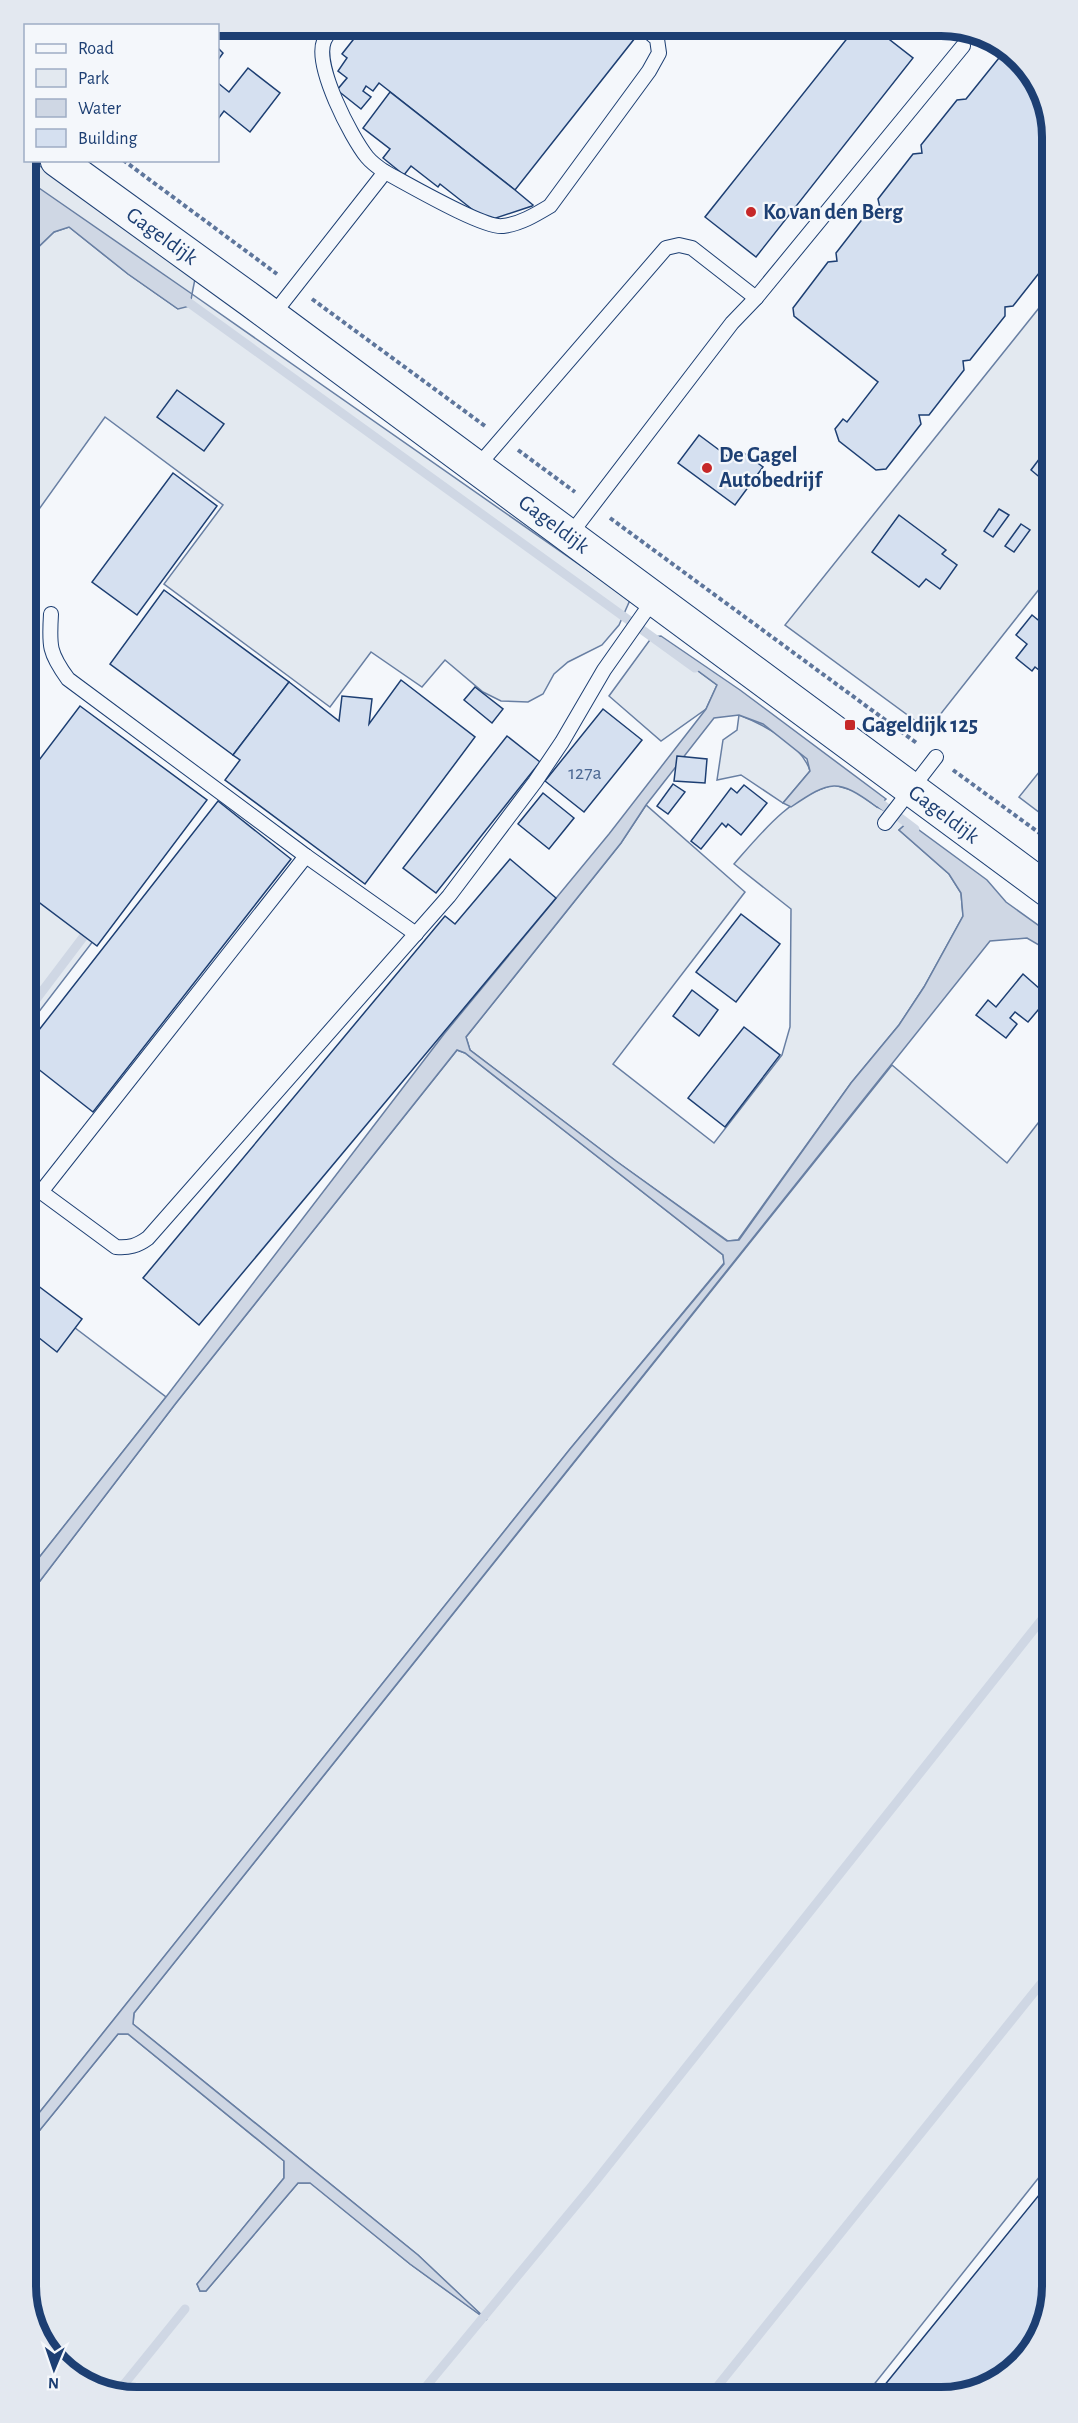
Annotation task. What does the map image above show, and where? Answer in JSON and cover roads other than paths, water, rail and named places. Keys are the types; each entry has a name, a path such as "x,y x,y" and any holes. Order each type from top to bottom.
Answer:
{"street":[{"name":"Gageldijk","path":"60,162 569,536 643,615 904,796 1042,886"}],"lane":[{"path":"327,36 323,42 322,63 330,89 368,159 384,172 481,222 501,227 529,219 550,206 649,71 659,54 657,39 654,36"},
{"path":"569,536 732,323 756,298 963,46"},
{"path":"272,316 384,172"},
{"path":"477,467 666,248 679,244 692,249 756,298"},
{"path":"51,614 49,644 56,662 68,679 306,856 416,934"},
{"path":"36,1189 116,1247 129,1248 140,1245 450,896 535,782 604,670 643,615"},
{"path":"885,823 936,757"},
{"path":"41,1192 306,856"}],"water":[{"path":"36,186 192,294 190,306 178,309 128,274 69,227 54,232 36,249"},
{"path":"661,636 740,690 886,799 877,807 852,791 834,786 825,787 791,807 783,803 810,771 807,759 763,724 739,715 714,718 646,805 621,843 466,1037 470,1050 616,1161 727,1241 739,1240 851,1083 899,1025 924,987 963,916 961,893 949,874 899,830 908,822 987,880 1006,902 1042,928 1042,947 1027,938 990,941 134,2013 133,2024 418,2255 487,2320 410,2264 310,2183 298,2183 206,2291 200,2291 197,2284 284,2178 284,2161 128,2034 118,2034 36,2135 36,2117 570,1449 724,1264 723,1255 465,1053 457,1050 176,1403 36,1586 36,1561 166,1397 444,1034 609,834 706,709 717,685 652,637"}],"waterway":[{"path":"181,297 695,668"},
{"path":"871,796 915,829"},
{"path":"36,999 90,928"},
{"path":"426,2387 591,2187 1042,1619"},
{"path":"717,2387 1042,1982"},
{"path":"123,2386 185,2309"}],"place":[{"name":"Ko van den Berg","path":"751,212"},
{"name":"De Gagel Autobedrijf","path":"707,468"},
{"name":"Gageldijk 125","path":"850,725"}]}
